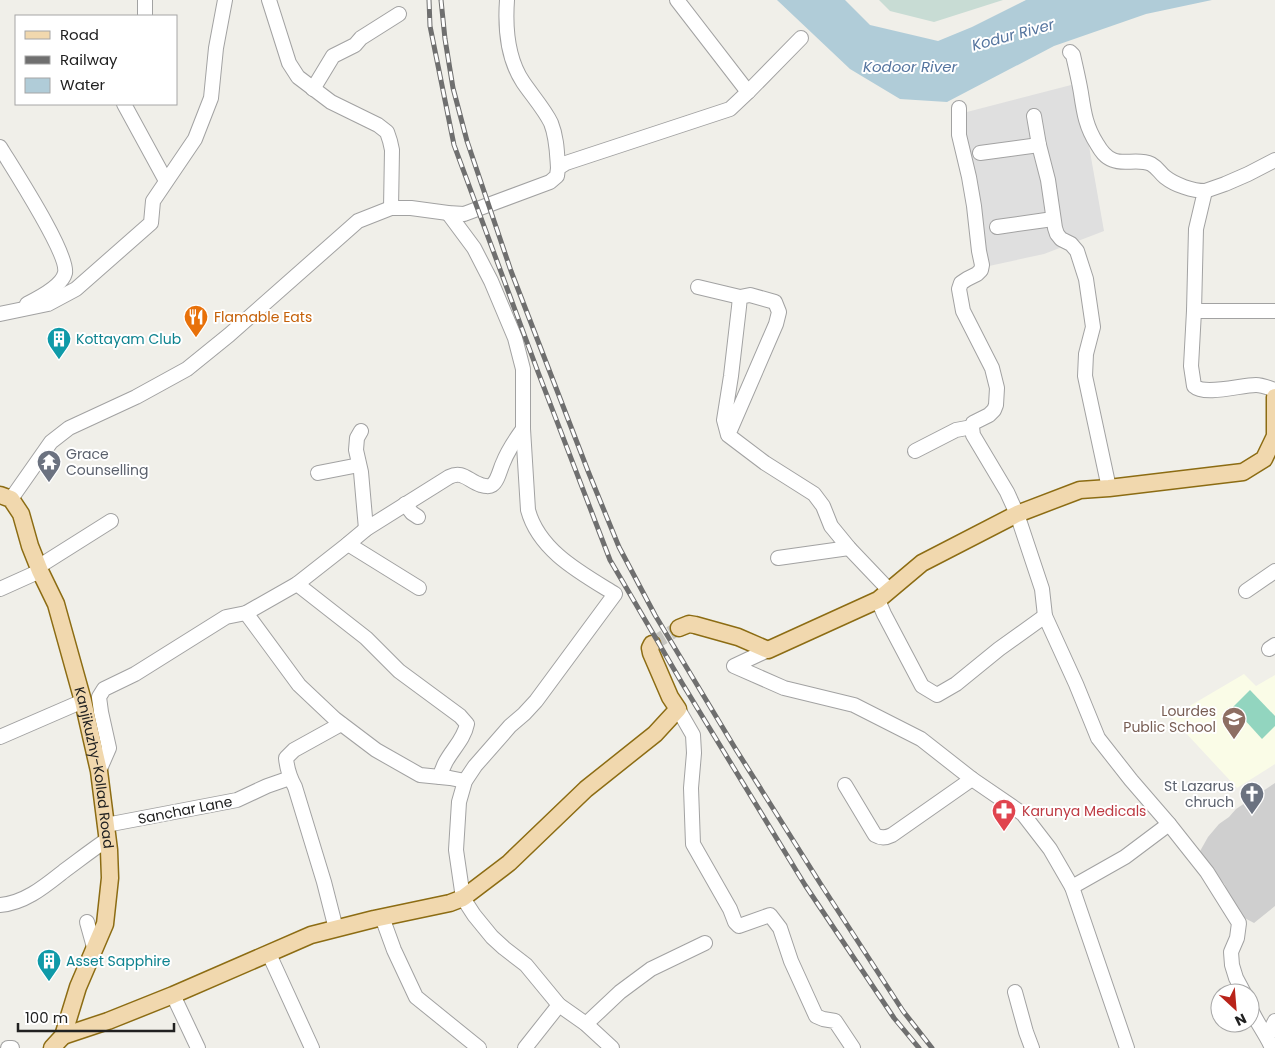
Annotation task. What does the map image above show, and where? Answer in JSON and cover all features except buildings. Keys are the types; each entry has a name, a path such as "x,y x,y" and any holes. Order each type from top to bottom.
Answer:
{"main road":[{"path":"679,628 689,624 738,637 768,650 884,595 922,563 1017,514 1080,490 1243,472 1264,460 1275,436 1275,397"},
{"name":"Kanjikuzhy-Kollad Road","path":"6,497 21,514 30,546 56,604 84,700 99,771 107,832 110,878 105,924 94,947 57,1042"},
{"path":"57,1042 173,995 312,935 382,917 450,903 463,898 509,863 586,789 655,734 678,709 670,697 651,652 652,644"}],"street":[{"path":"144,15 145,0"},
{"path":"0,314 48,304 76,288 151,223 153,201 195,139 211,98 216,48 225,0"},
{"path":"269,0 289,63 298,77 331,102 378,125 387,132 392,150 392,208"},
{"path":"6,497 51,442 69,428 136,397 187,369 240,326 358,221 392,208 411,208 464,214 550,182 557,176 556,139 550,122 521,79 510,56 506,27 507,0"},
{"path":"677,0 748,92"},
{"path":"313,89 333,56 355,45 361,38 399,14"},
{"path":"558,168 566,163 730,109 801,38"},
{"path":"1070,52 1073,55 1084,116 1090,133 1103,154 1114,161 1137,160 1148,163 1157,168 1165,177 1178,184 1199,191 1205,191 1275,160"},
{"path":"125,105 166,181"},
{"path":"915,451 956,430 972,426 973,423 989,415 996,405 997,388 992,368 963,310 959,289 961,283 981,270 982,265 974,206 959,134 959,108"},
{"path":"1034,116 1057,234 1077,251 1086,279 1093,327 1086,354 1085,376 1109,488"},
{"path":"980,153 1039,145"},
{"path":"0,147 49,229 62,256 66,271 56,286 15,310"},
{"path":"1205,191 1196,229 1192,383 1199,390 1242,388 1257,385 1275,390"},
{"path":"448,213 474,248 491,281 515,338 523,368 523,429 528,510 531,521 538,533 571,567 615,594 536,701 510,726 475,766 465,781 459,802 456,842 463,898 492,937 526,965 559,1005 586,1024 612,1048"},
{"path":"997,227 1053,219"},
{"path":"698,287 740,297 750,295 775,302 779,312 772,333 728,435"},
{"path":"740,297 724,420 728,435 765,463 814,494 823,506 831,526 884,595 884,614 922,686 937,695 956,684 999,649 1045,616"},
{"path":"1194,311 1275,311"},
{"path":"972,426 973,434 1007,492 1017,514 1042,589 1045,616 1098,738 1207,872 1239,923 1237,938 1231,952 1232,965 1239,983"},
{"path":"99,771 110,748 99,697 104,690 135,674 226,617 246,613 297,584 366,529 455,474 460,474 479,484 491,486 495,482 507,452 523,429"},
{"path":"361,431 357,438 356,450 366,529"},
{"path":"318,473 359,465"},
{"path":"405,504 418,517"},
{"path":"0,589 39,569 111,521"},
{"path":"348,544 419,588"},
{"path":"778,558 849,548"},
{"path":"1246,591 1275,571"},
{"path":"297,584 366,638 399,671 460,716 467,724 465,733 442,767 440,777"},
{"path":"246,613 299,686 341,724 376,750 420,775 465,781"},
{"path":"768,650 734,666 784,688 854,705 922,739 972,779 1023,814 1050,849 1072,887 1127,1048"},
{"path":"0,737 84,700"},
{"path":"678,709 693,736 694,754 691,788 693,844 730,909 734,922 739,926 770,915 780,928 791,962 816,1016 835,1021 853,1048"},
{"path":"336,929 324,882 295,787 286,766 286,758 294,750 341,724"},
{"name":"Sanchar Lane","path":"107,832 237,800 290,778"},
{"path":"845,785 875,834 879,837 884,837 892,835 972,779"},
{"path":"1072,887 1125,857 1169,824"},
{"path":"0,905 23,899 41,889 107,832"},
{"path":"382,917 394,950 416,997 479,1048"},
{"path":"87,922 94,947"},
{"path":"586,1024 620,992 650,969 706,943"},
{"path":"269,954 312,1048"},
{"path":"1015,992 1032,1048"},
{"path":"173,995 198,1048"},
{"path":"525,1048 559,1005"},
{"path":"1270,1042 1275,1021"},
{"path":"1260,1027 1270,1042"}],"shaded area":[{"path":"879,0 1003,0 934,22 890,11"},
{"path":"1075,84 1076,110 1089,146 1104,231 1044,254 989,266 983,254 962,136 963,113"},
{"name":"Lourdes Public School","path":"1244,674 1256,686 1275,675 1275,764 1237,788 1171,717"},
{"path":"1275,783 1275,906 1254,923 1239,915 1226,895 1225,885 1199,853 1208,837 1219,824 1236,809"}],"green space":[{"path":"1250,690 1275,716 1275,726 1262,739 1233,707"}],"water":[{"name":"Kodoor River","path":"777,0 845,0 870,25 938,41 972,27 1026,0 1212,0 1146,14 1054,46 947,102 900,99 850,69"}],"tunnel":[{"path":"652,644 679,628"}],"railway":[{"path":"429,0 430,26 454,145 610,560 682,683 805,885 894,1018 919,1048"},
{"path":"441,0 453,88 467,141 511,271 619,547 655,615 735,748 903,1011 932,1048"}],"place":[{"name":"Flamable Eats","path":"196,338"},
{"name":"Kottayam Club","path":"59,360"},
{"name":"Grace Counselling","path":"49,483"},
{"name":"Lourdes Public School","path":"1234,740"},
{"name":"St Lazarus chruch","path":"1252,815"},
{"name":"Karunya Medicals","path":"1004,832"},
{"name":"Asset Sapphire","path":"49,982"}],"water label":[{"name":"Kodur River","path":"1013,35"}]}
